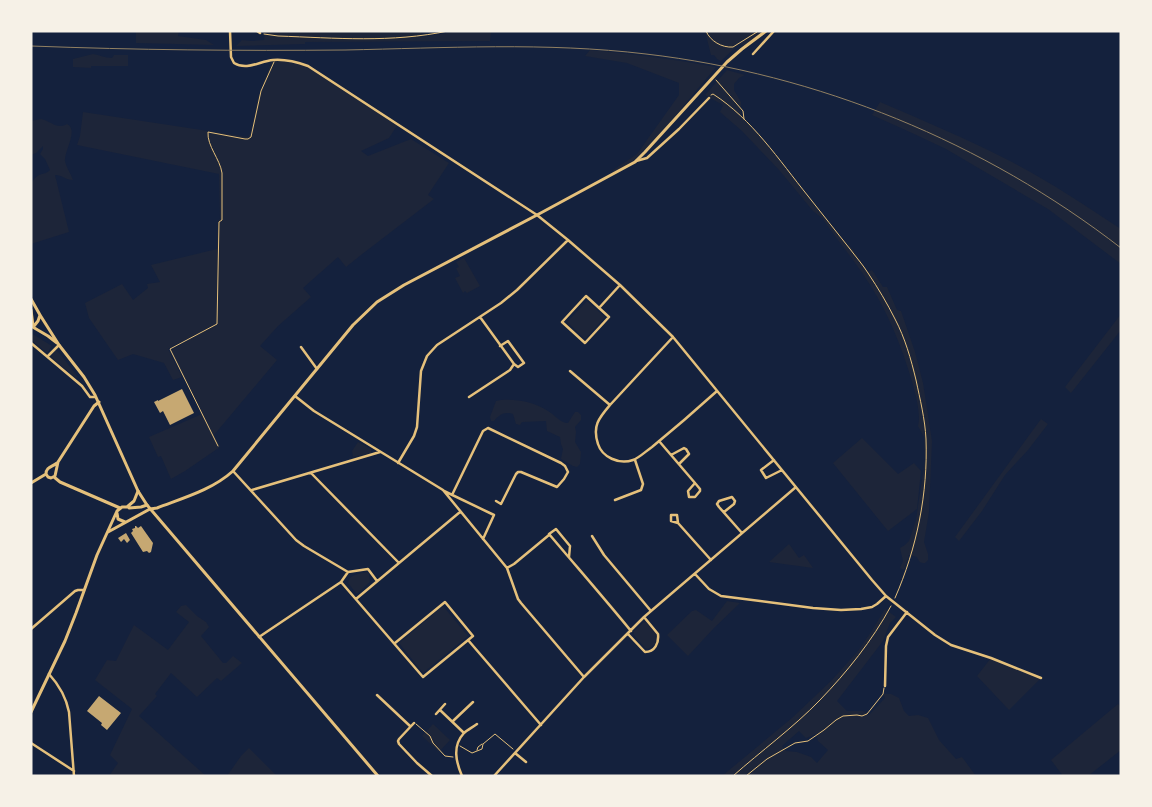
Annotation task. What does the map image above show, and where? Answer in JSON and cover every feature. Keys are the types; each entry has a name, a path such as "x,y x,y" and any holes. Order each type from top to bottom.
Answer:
{"street":[{"path":"230,31 231,60 234,64 243,67 276,60 290,60 308,66 537,215 620,285 673,337 886,596 935,636 951,645 1000,661 1041,678"},
{"path":"635,162 727,62 766,31"},
{"path":"753,54 774,31"},
{"path":"108,532 150,509 157,508 209,487 233,471 316,369 354,325 377,302 635,162 647,158 679,130 709,98"},
{"path":"398,463 414,436 417,427 421,371 427,356 437,345 501,303 523,285 568,240"},
{"path":"598,308 620,285"},
{"path":"586,296 598,308 609,317 585,343 562,322 586,296"},
{"path":"31,300 59,345 84,377 98,400 138,491 147,505 378,776"},
{"path":"31,310 32,326"},
{"path":"32,326 38,321 40,315"},
{"path":"480,317 500,346 514,364 518,367 524,363 508,341 500,346"},
{"path":"32,326 59,345"},
{"path":"673,337 601,417 596,428 598,446 612,459 625,462 635,460 717,391"},
{"path":"31,343 82,386 90,397 98,400"},
{"path":"48,356 59,345"},
{"path":"302,347 316,369"},
{"path":"470,397 510,370 514,364"},
{"path":"570,371 610,405"},
{"path":"295,396 314,411 443,490 494,515 483,539"},
{"path":"54,477 57,473 58,462 98,400"},
{"path":"91,412 102,410"},
{"path":"452,495 483,431 488,428 561,463 568,472 557,488 522,472 518,472 501,504 496,501"},
{"path":"659,441 671,454 700,489 695,498 692,498 689,497 688,491 695,483"},
{"path":"671,454 684,448 689,451 688,456 679,464"},
{"path":"252,490 380,452"},
{"path":"615,500 641,490 643,484 635,460"},
{"path":"774,460 761,470 766,478 782,470"},
{"path":"31,483 46,474 47,469 58,462"},
{"path":"52,466 56,469"},
{"path":"233,471 296,540 348,572 368,569 377,581"},
{"path":"311,473 399,563"},
{"path":"46,474 120,508 141,508 147,505"},
{"path":"494,776 584,677 644,617 796,487"},
{"path":"443,490 507,568 521,603 584,677"},
{"path":"128,507 134,501 138,491"},
{"path":"724,512 734,504 735,500 732,497 719,500 717,504 742,533"},
{"path":"128,507 132,513 132,518"},
{"path":"31,712 76,613 108,532 120,508"},
{"path":"356,599 460,512"},
{"path":"117,513 118,519 126,522"},
{"path":"678,523 711,560"},
{"path":"507,568 556,529 570,546 568,557"},
{"path":"549,534 645,652 650,652 658,644 658,634 644,617"},
{"path":"592,536 604,554 651,611"},
{"path":"259,637 341,582 348,572"},
{"path":"695,574 709,589 721,596 813,608 841,610 866,608 877,604 886,596"},
{"path":"341,582 423,677 473,636 444,602 395,644"},
{"path":"31,629 75,591 84,590"},
{"path":"885,686 888,637 907,612"},
{"path":"468,640 541,725"},
{"path":"49,674 67,702 74,776"},
{"path":"377,695 410,726"},
{"path":"452,721 472,702"},
{"path":"436,714 445,704"},
{"path":"440,710 464,732"},
{"path":"414,722 398,741 417,763 432,776"},
{"path":"462,776 456,758 457,745 464,732 477,724"},
{"path":"31,743 74,771"},
{"path":"516,752 526,762"}],"path":[{"path":"259,32 278,36 366,39 417,37 448,31"},
{"path":"706,31 711,39 729,48 757,32 760,36"},
{"path":"218,446 170,350 217,324 219,222 222,220 222,173 208,138 208,132 244,139 251,137 262,91 276,60"},
{"path":"714,78 743,111 744,120"},
{"path":"712,94 730,106 761,137 868,272 895,319 910,359 924,417 926,438 926,470 922,506 914,544 893,602 860,655 819,701 732,776"},
{"path":"746,776 767,759 795,743 808,741 843,716 862,716 867,714 884,694 885,686"},
{"path":"414,722 430,736 433,744 445,756 456,758"},
{"path":"461,747 472,754 495,734 516,752"}],"shaded area":[{"path":"136,31 179,31 178,36 206,40 214,45 136,43"},
{"path":"265,31 421,31 422,37 458,31 491,31 490,41 305,42 305,44 236,46 242,40 264,40"},
{"path":"705,31 764,31 747,46 739,44 721,61 714,55 711,55"},
{"path":"590,50 716,67 645,152 635,162 612,175 613,170 637,154 679,95 679,83 627,63 585,56"},
{"path":"93,54 107,58 112,58 114,55 128,55 128,66 73,67 73,59"},
{"path":"276,60 308,66 398,124 389,138 361,151 368,156 411,139 449,163 428,195 434,199 346,267 338,257 303,288 311,297 278,326 260,346 277,360 214,435 220,447 171,479 161,456 158,457 149,437 202,414 171,350 189,340 187,339 168,349 182,377 173,380 164,363 133,354 118,360 89,318 85,303 122,284 133,300 148,288 147,284 160,282 151,265 217,249 218,221 220,219 219,174 77,145 83,112 248,137 251,132 258,98 271,63"},
{"path":"727,70 745,75 734,84 734,90 741,102 741,117 761,137 823,215 852,248 868,272 872,270 883,287 887,287 897,310 901,311 923,383 932,441 929,512 924,542 928,560 925,563 920,562 917,557 909,555 904,570 900,568 903,561 900,548 909,541 916,520 925,460 924,437 918,426 917,400 909,370 898,341 886,313 871,287 822,218 813,211 780,171 742,131 720,112 723,105 705,95"},
{"path":"880,102 991,151 1064,192 1121,229 1121,264 1048,209 946,149 872,115"},
{"path":"41,119 57,126 67,124 72,131 65,161 73,180 55,175 69,232 31,244 31,184 36,177 50,170 45,159 40,154 43,146 31,155 31,121"},
{"path":"464,258 480,286 467,293 465,291 463,293 455,278 460,276 456,268 459,267 456,262"},
{"path":"587,301 605,317 585,339 567,322"},
{"path":"1121,314 1121,330 1071,393 1065,387"},
{"path":"31,333 52,346 47,353 31,340"},
{"path":"55,351 60,354 78,377 76,378 51,357"},
{"path":"513,400 537,405 565,423 568,423 575,412 578,412 581,415 581,420 575,427 575,442 581,452 580,464 577,467 573,466 561,459 563,449 560,437 547,431 546,421 522,422 520,425 516,424 513,414 504,413 494,421 491,421 490,417 496,401"},
{"path":"1041,419 1048,424 1005,475 982,511 959,541 955,537"},
{"path":"862,438 898,474 914,463 921,471 917,509 888,531 833,463"},
{"path":"358,442 371,449 371,453 353,457 352,451"},
{"path":"789,544 799,558 804,555 813,568 769,562"},
{"path":"367,572 370,582 356,593 348,583 350,578"},
{"path":"727,601 740,603 688,656 667,635 692,611 696,610 712,621"},
{"path":"186,605 206,622 209,627 201,636 223,663 226,663 233,656 242,663 221,681 217,678 197,697 171,673 155,694 157,696 139,716 206,776 109,776 118,763 110,755 132,709 95,680 107,660 116,661 134,625 168,650 189,622 176,612 181,606"},
{"path":"443,606 468,636 423,673 399,643"},
{"path":"885,609 896,617 890,623 883,641 837,701 847,711 863,711 869,715 885,698 883,694 891,694 899,698 904,711 909,716 918,715 928,718 939,740 956,759 962,757 976,776 722,776 792,718 832,680 858,651","holes":["799,731 806,738 816,734 818,741 828,750 817,763 811,757 797,752 786,751 782,746"]},
{"path":"644,622 656,633 655,644 648,649 634,635 634,631"},
{"path":"991,658 1041,678 1009,710 977,676"},
{"path":"1118,704 1121,707 1121,750 1088,776 1063,776 1051,760"},
{"path":"433,724 450,740 439,752 422,736"},
{"path":"249,748 277,776 227,776"}],"building":[{"path":"182,389 194,413 170,425 163,411 160,413 154,402"},
{"path":"135,526 138,528 141,526 153,543 151,552 143,552 131,533"},
{"path":"126,533 130,540 127,543 124,539 121,542 118,538"},
{"path":"99,696 121,713 107,730 101,725 102,723 87,711"}],"railway":[{"path":"31,46 266,50 458,47 571,48 646,54 710,64 774,78 836,96 897,119 956,145 1013,176 1068,210 1121,248"}]}
